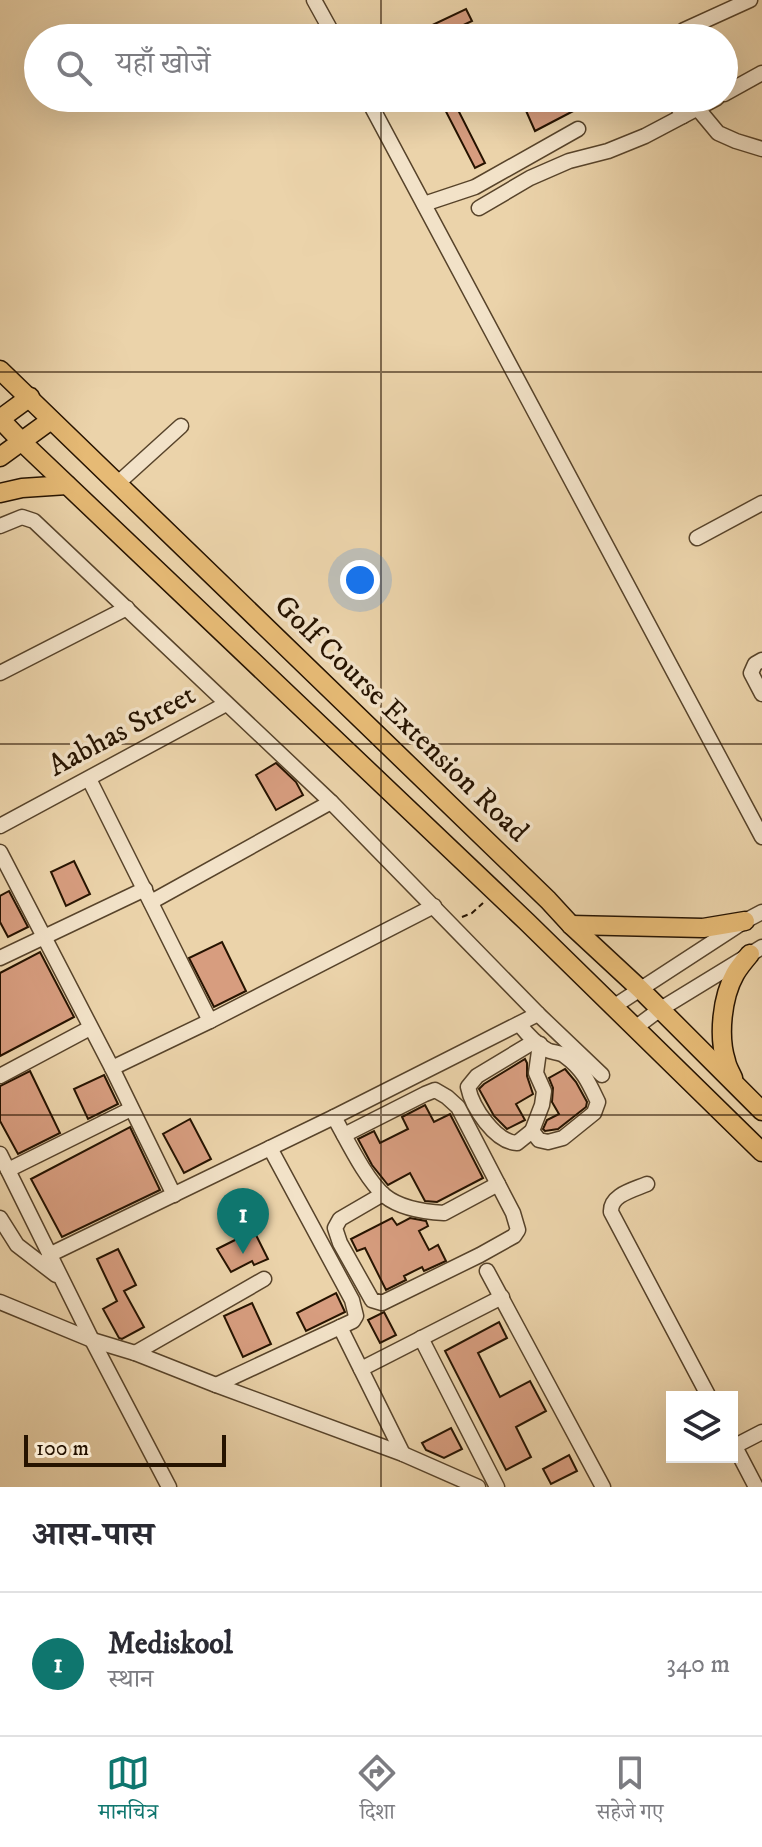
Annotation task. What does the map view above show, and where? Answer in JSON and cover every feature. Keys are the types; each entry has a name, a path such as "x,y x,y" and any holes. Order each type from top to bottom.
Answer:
{"main road":[{"name":"Golf Course Extension Road","path":"0,370 640,989 762,1111"},
{"path":"0,419 30,397"},
{"name":"Golf Course Extension Road","path":"0,419 762,1152"},
{"path":"0,457 51,420"},
{"path":"0,493 67,485"},
{"path":"571,925 703,928 754,917"},
{"path":"736,1086 726,1061 724,1016 735,973 756,950"}],"street":[{"path":"314,0 327,24"},
{"path":"697,24 750,0"},
{"path":"738,86 762,73"},
{"path":"375,112 762,837"},
{"path":"681,112 683,116"},
{"path":"479,208 550,168 608,151 692,112"},
{"path":"700,112 718,133 762,149"},
{"path":"424,204 475,187 578,129"},
{"path":"117,484 181,426"},
{"path":"697,538 762,503"},
{"path":"0,526 22,517 34,521 331,802 538,1014 602,1075"},
{"path":"0,673 127,608"},
{"path":"762,660 755,664 751,673 762,694"},
{"name":"Aabhas Street","path":"0,826 226,704"},
{"path":"89,779 210,1021"},
{"path":"0,958 44,936 148,895 331,802"},
{"path":"0,852 174,1195"},
{"path":"112,1068 434,906"},
{"path":"613,1007 754,917"},
{"path":"635,1028 756,950"},
{"path":"49,1255 538,1014"},
{"path":"519,1024 548,1051 562,1054 584,1072 598,1102 594,1113 563,1138 548,1142 539,1140 532,1131"},
{"path":"0,1076 90,1028"},
{"path":"538,1043 536,1073 544,1091 542,1105 532,1131 517,1143 507,1142 494,1133 470,1097 468,1087 477,1076 538,1043"},
{"path":"344,1135 435,1090 458,1107 518,1230 514,1236 382,1303 372,1300 340,1243 335,1228 340,1219 383,1194"},
{"path":"8,1170 131,1109"},
{"path":"334,1117 376,1188 398,1204 444,1213 498,1184"},
{"path":"216,1385 353,1321 356,1316 352,1300 270,1148"},
{"path":"0,1154 169,1487"},
{"path":"647,1184 613,1200 611,1212 706,1391"},
{"path":"0,1218 17,1245 62,1280"},
{"path":"487,1271 603,1487"},
{"path":"135,1353 264,1279"},
{"path":"361,1369 502,1297"},
{"path":"0,1302 92,1340 135,1353 403,1454 478,1487"},
{"path":"340,1327 403,1454"},
{"path":"421,1338 497,1487"},
{"path":"738,1442 762,1432"},
{"path":"738,1453 756,1487"}],"path":[{"path":"450,923 472,913 495,892"}],"building":[{"path":"466,9 472,21 466,24 434,24"},
{"path":"446,112 459,112 485,163 475,168"},
{"path":"527,112 571,112 535,131"},
{"path":"276,763 296,782 303,795 276,810 256,775"},
{"path":"74,861 90,894 66,906 51,872"},
{"path":"9,891 28,927 8,937 0,922 0,896"},
{"path":"222,942 246,991 214,1007 189,958"},
{"path":"40,952 74,1017 0,1056 0,973"},
{"path":"525,1059 533,1094 516,1104 525,1120 507,1129 494,1116 479,1089"},
{"path":"565,1069 576,1082 587,1102 586,1107 558,1129 545,1131 547,1120 559,1114 552,1102 553,1088 549,1078"},
{"path":"30,1071 60,1133 18,1154 0,1121 0,1086"},
{"path":"104,1075 118,1104 88,1119 74,1089"},
{"path":"425,1105 434,1122 450,1114 483,1178 437,1202 425,1201 410,1173 388,1185 372,1165 358,1139 374,1131 380,1143 408,1129 402,1117"},
{"path":"190,1119 211,1159 184,1173 163,1134"},
{"path":"130,1127 160,1190 62,1237 31,1179"},
{"path":"392,1218 397,1225 410,1218 426,1221 428,1226 419,1231 429,1250 438,1245 446,1261 424,1271 422,1267 386,1290 365,1248 357,1251 351,1239"},
{"path":"252,1227 268,1259 254,1265 252,1261 231,1272 217,1249 241,1237 239,1234"},
{"path":"118,1249 136,1285 124,1291 144,1327 122,1339 103,1309 117,1301 97,1259"},
{"path":"336,1293 345,1312 306,1331 297,1313"},
{"path":"252,1303 271,1344 243,1357 224,1316"},
{"path":"384,1312 396,1335 380,1343 368,1320"},
{"path":"499,1322 507,1338 478,1353 500,1397 530,1381 546,1411 516,1427 531,1457 506,1470 445,1351"},
{"path":"451,1428 462,1449 444,1458 426,1450 422,1443"},
{"path":"569,1455 577,1471 551,1484 543,1469"}],"place":[{"name":"Mediskool","path":"243,1254"}]}
